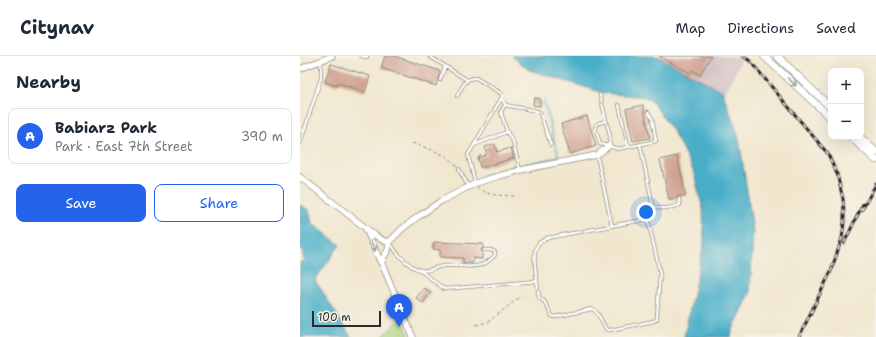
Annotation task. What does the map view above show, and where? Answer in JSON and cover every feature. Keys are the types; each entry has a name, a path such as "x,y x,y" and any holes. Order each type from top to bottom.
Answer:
{"main road":[{"path":"764,56 828,115"},
{"path":"777,56 828,105"},
{"path":"861,141 876,152"},
{"path":"861,141 876,160"}],"street":[{"path":"300,69 332,56"},
{"path":"382,264 381,260 388,251 389,242 410,222 441,202 472,185 521,170 597,155 609,146"},
{"path":"300,177 384,241 389,242"},
{"path":"365,227 413,337"}],"lane":[{"path":"361,56 367,56"},
{"path":"429,56 466,80"},
{"path":"300,144 321,78 321,60"},
{"path":"440,80 445,66"},
{"path":"457,96 466,80 476,78 502,94 502,99 505,105"},
{"path":"600,95 610,136 609,146"},
{"path":"472,185 468,155 502,97"},
{"path":"505,105 501,112 507,132 513,142 521,170"},
{"path":"505,105 537,111 540,113 551,145"},
{"path":"619,105 628,146"},
{"path":"606,120 598,123 595,127 600,144 618,149 656,141 652,118 648,112"},
{"path":"474,145 507,132"},
{"path":"640,144 653,206 655,208 677,206 680,205 679,199"},
{"path":"597,155 612,226"},
{"path":"459,169 472,185"},
{"path":"648,219 660,273 657,316 654,320 607,330 604,327 597,311 594,309 554,317 544,301 540,298 537,281 534,262 536,246 547,238 648,219"},
{"path":"389,242 395,251 411,265 421,270 444,289 537,281"},
{"path":"421,270 430,270 444,266 482,265 495,255 495,252 493,251 484,250"}],"path":[{"path":"412,143 444,155 454,162 459,169"},
{"path":"480,167 477,157 485,154"},
{"path":"472,185 487,194 517,196"},
{"path":"476,325 488,322 521,296"}],"shaded area":[{"path":"657,56 743,56 725,93"}],"green space":[{"path":"401,318 410,337 382,337"}],"water":[{"path":"512,56 657,56 722,91 739,138 753,231 750,294 732,331 731,337 684,337 704,243 703,209 693,170 675,135 653,103 645,97 604,93 529,70"},
{"path":"300,205 309,210 312,223 340,245 315,280 351,337 300,337 300,262 304,261 303,253 300,250"}],"building":[{"path":"385,56 394,56 440,71 436,86 381,68"},
{"path":"659,56 711,56 700,75 692,70 690,73"},
{"path":"331,64 370,76 365,92 338,83 337,86 325,82"},
{"path":"534,98 540,99 540,106 533,105"},
{"path":"643,105 650,138 633,141 626,109"},
{"path":"587,116 596,146 570,154 561,124"},
{"path":"495,144 497,152 511,148 514,158 481,168 478,158 487,155 485,147"},
{"path":"677,156 686,196 678,196 677,198 669,199 660,160"},
{"path":"434,242 483,244 483,248 481,250 482,259 473,258 473,263 463,263 463,258 440,257 440,250 433,249"},
{"path":"424,288 431,292 423,303 416,298"}],"waterway":[{"path":"525,164 558,156 544,104 545,100"},
{"path":"481,176 514,166"}],"railway":[{"path":"743,56 750,61 828,154 837,174 843,199 844,223 842,238 831,271"},
{"path":"862,210 876,184"},
{"path":"844,243 863,204"},
{"path":"799,337 833,267"}],"place":[{"name":"Babiarz Park","path":"399,327"}]}
